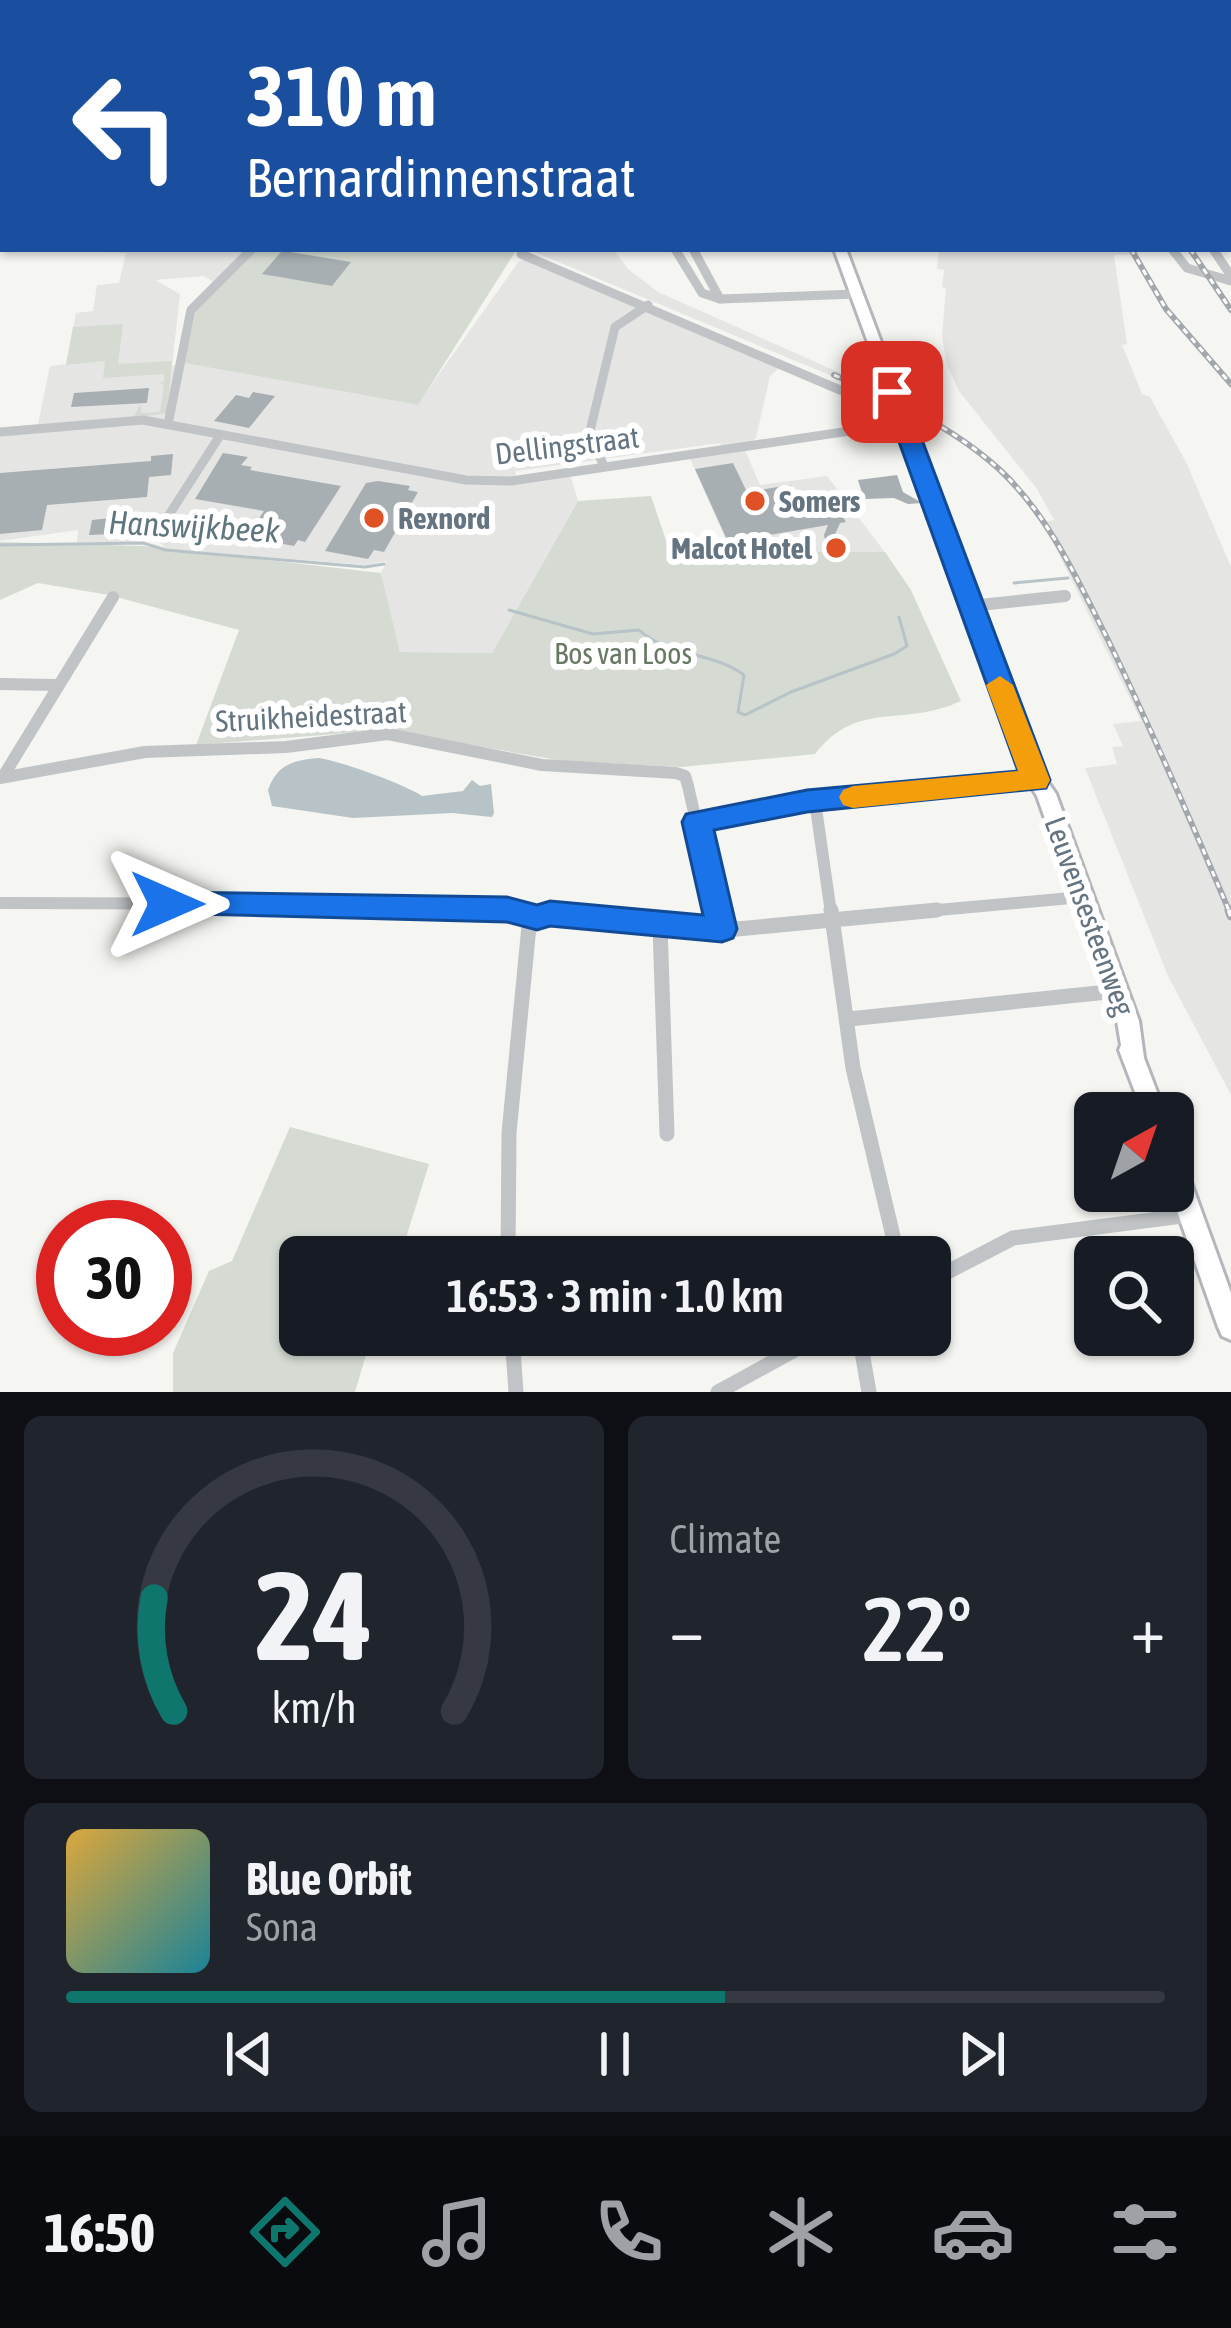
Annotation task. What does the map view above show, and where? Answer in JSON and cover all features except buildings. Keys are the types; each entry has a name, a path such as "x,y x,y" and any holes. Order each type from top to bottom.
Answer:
{"main road":[{"name":"Leuvensesteenweg","path":"841,252 1146,1092"},
{"path":"1190,1212 1231,1327"}],"street":[{"path":"168,424 191,310 249,252"},
{"path":"677,252 702,293 720,299 856,294"},
{"path":"695,252 720,299"},
{"path":"1174,252 1186,268 1229,281 1215,252"},
{"path":"521,254 648,305 902,420"},
{"path":"604,466 590,435 615,327 648,305"},
{"name":"Dellingstraat","path":"0,432 143,420 466,480 512,481 902,420"},
{"path":"158,532 219,437"},
{"path":"970,607 1065,596"},
{"path":"2,776 113,597"},
{"path":"0,684 57,685"},
{"name":"Struikheidestraat","path":"2,776 146,752 286,747 388,734 542,765 676,773 685,776 697,822"},
{"path":"722,929 697,822 814,801 1036,780"},
{"path":"814,801 853,1067 893,1236"},
{"path":"0,903 350,904 507,910 537,917 550,914 722,929 1077,897"},
{"path":"507,1236 524,979 529,926 537,917"},
{"path":"660,926 667,1134"},
{"path":"849,1019 1112,992"},
{"path":"951,1270 1013,1238 1191,1215"},
{"path":"513,1356 516,1392"},
{"path":"718,1392 784,1356"},
{"path":"863,1356 869,1392"}],"shaded area":[{"path":"108,252 245,252 213,282 204,276 155,280 180,294 172,366 184,363 417,405 519,261 526,260 779,368 770,376 756,438 744,448 760,485 827,476 884,551 852,577 735,560 690,459 725,454 720,443 516,471 514,480 570,474 578,501 492,653 400,652 381,573 387,561 365,565 166,549 158,541 172,521 161,520 145,542 77,542 78,530 0,541 0,428 38,424 50,366 66,364 76,313 93,311 97,285 119,283 126,253"},
{"path":"534,252 615,252 628,269 658,292 856,380 851,384"},
{"path":"939,252 1130,252 1114,255 1127,344 1122,345 1142,394 1150,397 1186,462 1231,567 1231,1095 1168,976 1085,768 1117,764 1112,747 1123,746 1113,724 1141,721 1043,522 1054,520 1037,489 959,391 947,365 942,337 946,288 942,287 944,270 937,269"},
{"path":"319,758 373,774 422,796 463,791 472,780 480,786 491,784 494,813 492,817 452,813 353,818 272,806 268,790 276,774 294,762"}],"green space":[{"path":"252,252 515,252 418,405 184,363 197,306"},
{"path":"123,324 118,364 172,361 167,413 133,418 141,404 141,413 160,412 164,385 159,382 164,382 164,374 103,378 105,361 66,365 73,327"},
{"name":"Bos van Loos","path":"651,496 670,552 885,552 911,590 961,701 848,726 815,754 681,767 563,761 385,730 196,745 239,630 109,595 38,583 0,600 0,542 144,546 381,573 400,652 492,653 578,501"},
{"path":"290,1127 429,1164 407,1236 279,1236 279,1356 366,1356 355,1392 173,1392 173,1356 192,1356 192,1310 209,1271 232,1261"}],"waterway":[{"name":"Hanswijkbeek","path":"0,545 143,543 166,550 365,567 384,564"},
{"name":"Hanswijkbeek","path":"1014,583 1068,578"},
{"name":"Hanswijkbeek","path":"509,610 593,634 639,630 663,645 731,667 744,675 738,712 745,715 907,646 899,617"}],"railway":[{"path":"1133,252 1166,309 1231,384"},
{"path":"1192,252 1231,310"},
{"path":"834,375 900,404 962,440 1000,470 1033,507 1061,549 1107,638 1230,913"}],"slow traffic":[{"path":"853,797 1036,780 1000,685"}],"place":[{"name":"Somers","path":"755,501"},
{"name":"Rexnord","path":"374,518"},
{"name":"Malcot Hotel","path":"836,548"}],"route":[{"path":"167,904 507,910 537,917 550,914 722,929 697,822 807,801 1036,780 892,392"}]}
